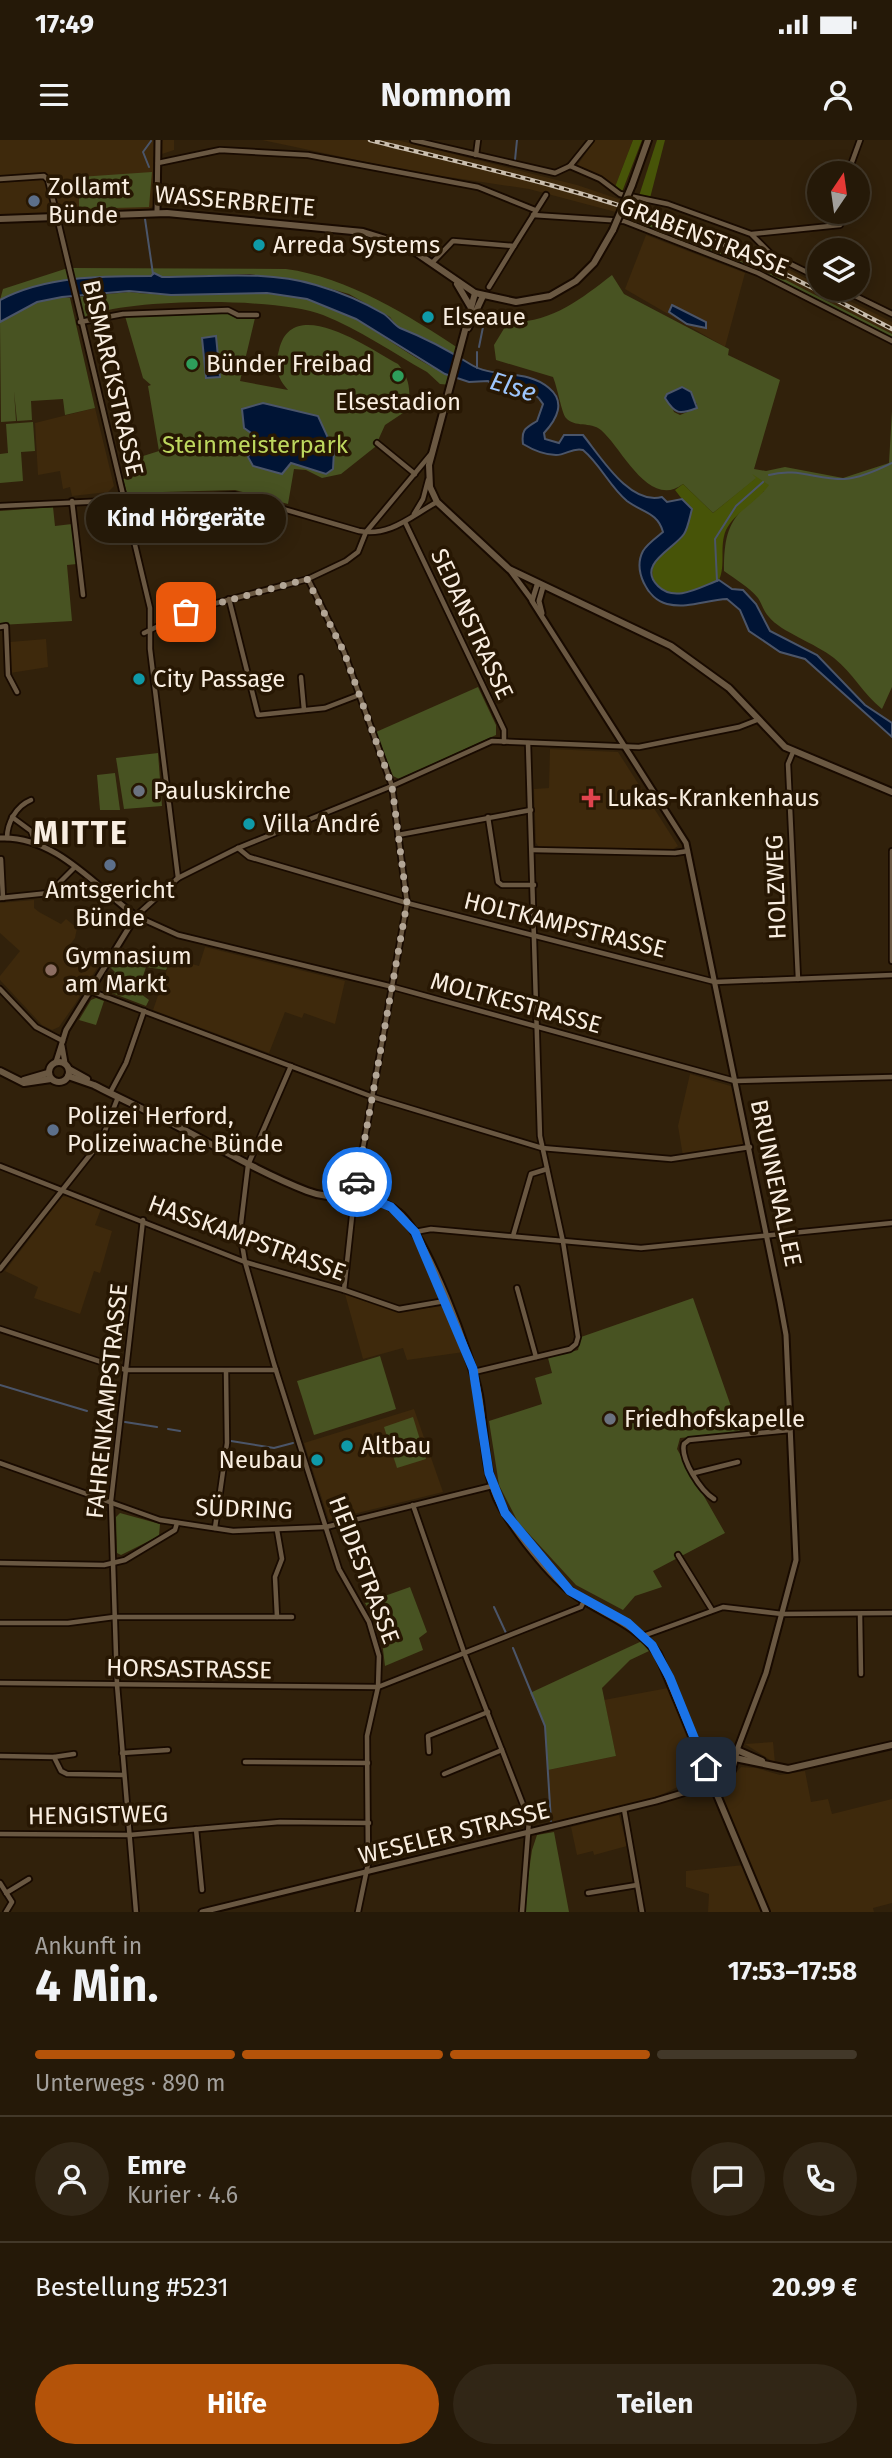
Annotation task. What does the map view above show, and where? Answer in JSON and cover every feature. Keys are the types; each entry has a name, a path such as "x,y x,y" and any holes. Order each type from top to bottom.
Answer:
{"main road":[{"name":"WASSERBREITE","path":"0,219 157,212 372,233 405,245 475,293 524,302 558,292 587,270 613,230 648,140"},
{"name":"WASSERBREITE","path":"453,279 470,306"},
{"path":"475,293 432,453 429,476 437,502 509,569 540,586 627,622 671,646 729,688 776,741 793,752 892,792"},
{"path":"465,336 483,296"},
{"path":"0,1071 33,1084 50,1076 56,1062 94,1085 248,1165 310,1192 372,1199 391,1207 415,1232 474,1372 492,1486 505,1513 563,1585 584,1601 620,1618 643,1636 664,1664 766,1912"},
{"path":"50,1076 59,1082 67,1069"},
{"path":"735,1758 772,1768 788,1769 892,1745"},
{"path":"737,1750 772,1768"},
{"name":"BRUNNENALLEE","path":"713,1784 732,1770 737,1750"}],"street":[{"path":"157,212 158,140"},
{"path":"413,140 555,173 570,166 591,140"},
{"path":"476,155 478,140"},
{"path":"852,161 860,140"},
{"name":"GRABENSTRASSE","path":"158,163 220,150 308,155 478,187 534,212 624,221 758,272 892,341"},
{"path":"570,166 600,179 621,194 668,204 751,234 841,224"},
{"name":"BISMARCKSTRASSE","path":"0,179 44,176 48,180 77,311 150,608 146,632 178,878"},
{"path":"489,287 546,195"},
{"path":"751,234 772,255 807,272"},
{"path":"760,245 764,234"},
{"path":"432,263 453,241 514,246"},
{"path":"865,301 892,314"},
{"path":"80,321 147,313 229,310 238,315 257,315"},
{"path":"377,443 415,474"},
{"path":"146,632 194,609 307,579 358,552 366,533 432,453"},
{"path":"411,518 423,499 429,476"},
{"path":"0,506 123,498 235,495 366,533 385,531 437,502"},
{"path":"72,501 83,595"},
{"name":"SEDANSTRASSE","path":"405,522 503,730 504,742"},
{"name":"BRUNNENALLEE","path":"509,569 677,825 688,851 768,1235 786,1335 796,1560 766,1672 737,1750"},
{"path":"307,579 344,652 392,786 407,903 354,1198 344,1290"},
{"path":"532,601 540,586"},
{"path":"540,586 542,616"},
{"path":"229,599 258,715 325,708 359,695"},
{"path":"3,627 8,676 17,692"},
{"path":"301,677 304,710"},
{"path":"56,1062 62,1042 136,916 178,878 238,848 392,786 492,741 627,748 739,727 757,720"},
{"path":"474,1372 576,1344 563,1242 542,1148 528,743"},
{"name":"HOLZWEG","path":"793,752 789,764 798,979"},
{"path":"30,800 12,817 3,838 35,842 55,852 136,916"},
{"path":"398,835 531,810"},
{"path":"12,817 32,831 35,842"},
{"path":"488,817 499,882 502,885 534,885"},
{"name":"HOLTKAMPSTRASSE","path":"238,848 249,857 407,903 715,982 892,975"},
{"path":"533,850 688,851"},
{"path":"892,851 892,961"},
{"path":"1,859 2,898 49,893 74,868"},
{"name":"MOLTKESTRASSE","path":"136,916 178,935 393,987 735,1081 892,1077"},
{"path":"0,989 36,1027 62,1042 67,1069"},
{"path":"90,991 373,1097 542,1148 671,1159 751,1147"},
{"path":"110,1093 126,1063 144,1011"},
{"name":"HEIDESTRASSE","path":"292,1066 248,1165 240,1232 245,1262 276,1370 326,1527 344,1581 373,1632 380,1666 368,1730 367,1872 358,1912"},
{"path":"0,1269 2,1260 101,1141 118,1097"},
{"name":"HASSKAMPSTRASSE","path":"0,1166 245,1262 344,1290 399,1309 445,1301"},
{"path":"513,1236 531,1174 547,1169"},
{"name":"FAHRENKAMPSTRASSE","path":"136,1912 117,1685 111,1501 143,1220"},
{"path":"415,1232 432,1229 641,1248 892,1223"},
{"path":"517,1288 536,1357"},
{"path":"0,1329 126,1370 276,1370"},
{"path":"215,1528 228,1443 226,1371"},
{"path":"714,1499 706,1494 682,1448 689,1440 791,1430"},
{"path":"694,1473 738,1462"},
{"name":"SÜDRING","path":"0,1463 177,1523 215,1528 277,1530 326,1527 492,1486"},
{"path":"413,1505 466,1655 529,1820 522,1912"},
{"path":"0,1563 125,1560 176,1530 177,1523"},
{"path":"277,1530 282,1559 275,1577 277,1617"},
{"path":"678,1555 712,1610"},
{"path":"378,1688 581,1607 584,1601"},
{"path":"643,1636 723,1607 782,1614 892,1614"},
{"path":"860,1614 861,1674"},
{"path":"0,1623 68,1623 114,1617 292,1617"},
{"name":"HORSASTRASSE","path":"0,1684 378,1688"},
{"path":"429,1752 428,1736 488,1712"},
{"path":"122,1753 167,1750"},
{"path":"444,1774 502,1750"},
{"path":"0,1756 54,1758 74,1755"},
{"path":"54,1758 61,1771 67,1774 124,1775"},
{"path":"245,1762 368,1763"},
{"name":"WESELER STRASSE","path":"202,1912 530,1833 713,1784"},
{"path":"624,1809 642,1912"},
{"name":"HENGISTWEG","path":"0,1834 129,1835 280,1822 369,1824"},
{"name":"HENGISTWEG","path":"196,1829 202,1890"},
{"path":"6,1893 29,1879"},
{"path":"0,1883 12,1906 6,1912"},
{"path":"588,1894 637,1885"}],"shaded area":[{"path":"0,140 174,140 174,150 153,157 153,206 149,209 0,215"},
{"path":"262,140 397,140 577,185 696,225 807,279 807,291 631,216 529,189 409,171"},
{"path":"595,140 633,140 615,187 603,177 577,166"},
{"path":"646,235 745,273 725,347 625,289"},
{"path":"827,301 850,301 892,322 892,334"},
{"path":"95,408 114,486 108,492 72,496 70,487 63,489 60,471 38,475 35,423"},
{"path":"46,639 48,667 10,673 10,642"},
{"name":"Lukas-Krankenhaus","path":"550,749 618,752 678,846 670,851 539,847 536,843 534,789 549,788"},
{"name":"Gymnasium am Markt","path":"34,900 34,908 39,912 61,924 66,919 77,928 75,938 69,946 100,963 59,1027 52,1030 42,1025 0,980 0,976 20,951 0,933 0,903"},
{"path":"205,947 345,981 335,1024 304,1013 302,1018 285,1012 269,1053 153,1010 171,958 199,966"},
{"path":"690,1074 734,1087 746,1146 683,1156 678,1126"},
{"path":"67,1196 101,1209 95,1225 112,1231 100,1273 94,1271 80,1314 34,1298 38,1287 5,1271 62,1197"},
{"path":"345,1294 399,1311 444,1306 464,1352 407,1360 403,1348 363,1359"},
{"path":"414,1409 443,1492 329,1520 304,1443"},
{"path":"668,1688 699,1769 697,1778 650,1800 549,1824 548,1770 616,1756 604,1700"},
{"path":"773,1742 775,1763 745,1744"},
{"path":"741,1767 780,1775 805,1771 811,1802 828,1799 832,1814 892,1799 892,1903 873,1908 874,1912 770,1912 719,1791"},
{"path":"619,1815 627,1846 594,1855 593,1851 577,1855 571,1827"},
{"path":"744,1865 761,1912 708,1912 709,1894 686,1887 686,1871"}],"green space":[{"path":"633,140 642,140 622,192 615,187"},
{"path":"657,140 665,140 650,198 639,196"},
{"path":"152,172 149,207 79,209 79,177"},
{"path":"631,216 782,278 807,291 807,296 751,267 628,221"},
{"path":"68,268 286,269 309,273 355,289 377,300 461,350 459,357 427,339 398,328 390,317 349,294 314,284 250,274 162,277 154,273 151,276 74,279 36,286 0,300 3,289"},
{"path":"612,275 624,294 729,349 728,355 780,380 754,469 766,471 785,467 843,478 889,463 892,411 892,687 882,709 841,664 774,622 758,598 724,571 725,545 731,525 743,508 764,491 757,478 713,513 683,484 671,490 659,489 637,474 601,430 574,423 566,418 553,377 496,360 494,345 508,322 523,322 551,314 577,301","holes":["682,387 697,404 697,408 680,415 674,412 667,394"]},
{"path":"129,292 173,295 240,293 306,299 326,305 364,324 417,358 454,377 451,385 440,384 427,372 363,334 323,315 302,309 239,303 167,303 134,306 84,317 79,297"},
{"path":"70,298 95,408 65,415 63,399 31,401 32,420 17,421 14,391 16,421 1,422 0,322 37,302"},
{"path":"818,301 827,301 892,334 892,339"},
{"name":"Steinmeisterpark","path":"226,312 237,319 255,318 240,381 288,390 278,372 279,350 287,334 299,326 315,325 351,338 398,364 409,386 406,411 385,425 375,447 341,474 322,478 306,470 294,469 288,504 235,490 127,493 123,479 143,473 140,457 159,451 148,386 151,385 143,378 125,316"},
{"path":"33,422 35,451 21,452 23,481 0,483 0,454 8,453 6,424"},
{"path":"752,474 769,485 726,530 719,580 679,594 664,591 654,580 654,564 660,555 682,537 692,512 675,490 683,484 713,513 756,478"},
{"path":"53,507 55,526 72,524 77,564 67,565 72,621 0,625 0,511"},
{"path":"478,687 496,725 496,735 399,779 393,776 376,732"},
{"path":"158,753 162,806 124,809 116,758"},
{"path":"115,773 120,810 100,810 97,775"},
{"path":"121,950 142,962 144,959 169,964 166,970 146,967 142,979 147,982 141,994 149,1000 146,1006 104,990 115,972 110,967"},
{"path":"96,998 104,1001 96,1025 79,1020 91,1000"},
{"path":"693,1298 740,1432 680,1438 677,1449 725,1533 653,1571 662,1587 635,1596 623,1610 576,1585 518,1522 499,1485 489,1421 542,1404 535,1378 552,1373 548,1358 578,1350 581,1337"},
{"path":"380,1356 396,1409 314,1435 297,1381"},
{"path":"413,1417 426,1459 397,1468 384,1427"},
{"path":"120,1513 160,1524 159,1536 121,1555 117,1553 116,1517"},
{"path":"410,1587 427,1632 419,1638 423,1650 385,1666 381,1633 365,1603"},
{"path":"642,1641 649,1651 630,1660 602,1688 616,1756 548,1770 545,1725 530,1693"},
{"path":"554,1832 569,1912 523,1912 532,1850 537,1835"}],"water":[{"name":"Else","path":"154,273 162,277 278,277 316,285 367,305 384,314 400,328 479,369 540,382 554,393 558,405 553,422 544,433 545,439 559,443 564,435 583,435 627,487 650,498 662,497 667,502 682,499 692,509 684,534 654,564 652,578 658,586 665,591 680,593 719,580 732,589 743,590 756,604 770,631 817,655 865,705 892,723 892,737 805,659 780,652 749,631 740,610 727,599 675,605 667,604 653,596 641,575 640,559 647,546 663,532 661,525 653,516 627,501 583,450 552,455 523,444 524,432 537,421 543,404 528,391 516,387 496,389 488,381 469,382 445,374 356,319 307,299 267,293 171,295 129,291 62,297 37,302 0,322 0,300 36,286 74,279 151,276"},
{"path":"672,305 706,322 706,328 687,324 669,312"},
{"path":"216,336 220,377 206,378 202,338"},
{"path":"682,387 691,392 697,408 678,412 665,398 667,394"},
{"path":"263,403 318,416 334,451 333,469 326,474 291,463 282,474 253,466 248,457 255,443 251,433 244,428 242,409"}],"waterway":[{"path":"515,160 517,140"},
{"path":"149,167 143,152 151,141"},
{"path":"145,219 153,274"},
{"path":"479,347 485,317 490,312"},
{"path":"477,352 477,368"},
{"path":"769,475 788,472 845,479 892,463"},
{"path":"717,581 715,539 736,506 763,482"},
{"path":"0,1385 87,1411"},
{"path":"125,1422 157,1427"},
{"path":"168,1429 180,1431"},
{"path":"231,1441 274,1448 293,1443"},
{"path":"494,1607 506,1633"},
{"path":"513,1648 545,1726 551,1821"}],"railway":[{"path":"370,140 557,187 667,222 753,259 892,329"}],"way so far":[{"path":"186,612 268,587 307,579 344,652 392,786 407,911 357,1182"}],"place":[{"name":"Zollamt Bünde","path":"34,201"},
{"name":"Arreda Systems","path":"259,245"},
{"name":"Elseaue","path":"428,317"},
{"name":"Bünder Freibad","path":"192,364"},
{"name":"Elsestadion","path":"398,376"},
{"name":"Kind Hörgeräte","path":"186,612"},
{"name":"City Passage","path":"139,679"},
{"name":"Pauluskirche","path":"139,791"},
{"name":"Lukas-Krankenhaus","path":"591,798"},
{"name":"Villa André","path":"249,824"},
{"name":"Amtsgericht Bünde","path":"110,865"},
{"name":"Gymnasium am Markt","path":"51,970"},
{"name":"Polizei Herford, Polizeiwache Bünde","path":"53,1130"},
{"name":"Friedhofskapelle","path":"610,1419"},
{"name":"Altbau","path":"347,1446"},
{"name":"Neubau","path":"317,1460"}],"district":[{"name":"MITTE","path":"81,833"}],"route":[{"path":"357,1182 354,1198 379,1201 397,1211 411,1226 420,1242 474,1372 491,1483 505,1513 555,1577 570,1591 628,1623 652,1645 670,1678 706,1767"}]}
